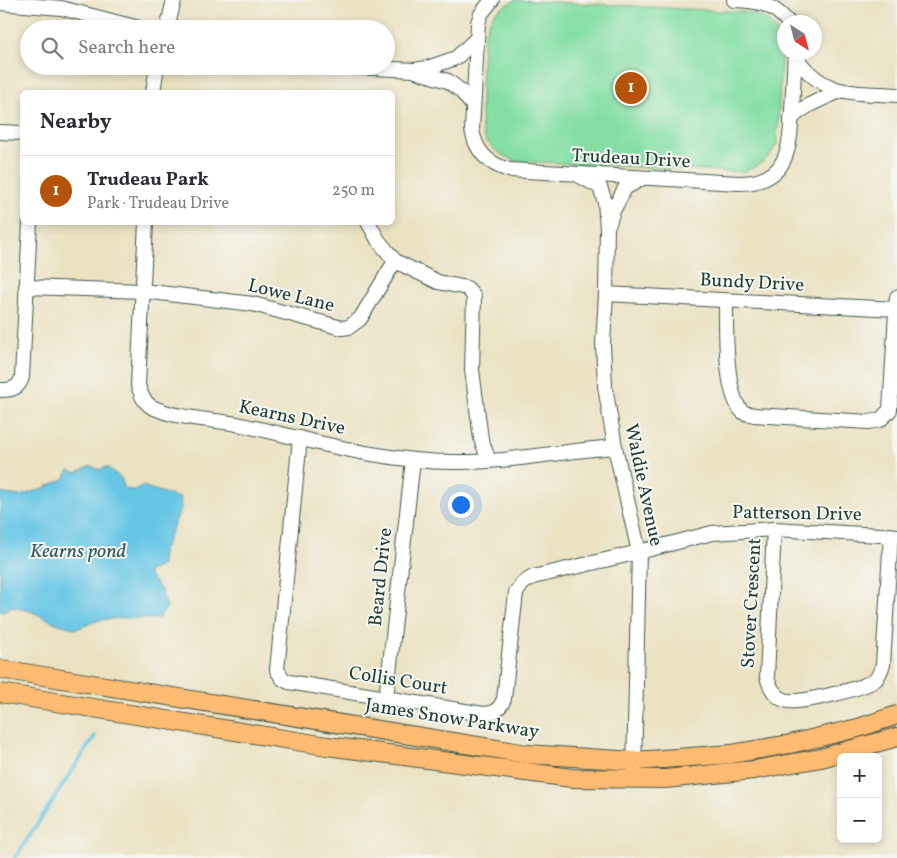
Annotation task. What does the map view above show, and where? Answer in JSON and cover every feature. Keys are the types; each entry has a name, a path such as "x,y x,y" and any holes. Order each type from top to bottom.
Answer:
{"main road":[{"name":"James Snow Parkway","path":"0,669 528,754 635,761 732,754 781,746 858,728 897,715"},
{"path":"0,693 336,748 572,778 665,779 754,770 821,758 897,737"}],"street":[{"path":"169,20 174,0"},
{"name":"Trudeau Drive","path":"492,0 481,14 478,23 472,120 474,140 483,156 490,162 499,167 514,171 739,183 758,182 774,172 786,157 790,138 795,60"},
{"path":"734,0 768,4 781,15"},
{"path":"1,2 61,8 108,20"},
{"path":"395,69 415,70 428,68 456,58 476,39"},
{"name":"Trudeau Drive","path":"799,60 810,76 840,91 897,95"},
{"path":"415,70 448,81 461,91 473,106"},
{"path":"153,90 156,75"},
{"name":"Trudeau Drive","path":"791,119 814,103 840,91"},
{"path":"0,132 20,133"},
{"name":"Waldie Avenue","path":"578,175 600,187 605,202 607,228 603,344 605,386 615,447 639,552 634,780"},
{"name":"Waldie Avenue","path":"607,228 613,211 625,188 643,178"},
{"path":"0,390 14,389 20,385 22,377 30,225"},
{"name":"Kearns Drive","path":"146,225 138,385 142,398 150,406 174,414 234,424 359,452 413,460 489,462 615,447"},
{"path":"370,225 378,240 395,261 438,282 467,288 474,296 472,370 481,438 489,462"},
{"name":"Lowe Lane","path":"26,287 143,291 253,304 342,328 349,327 360,319 395,261"},
{"name":"Bundy Drive","path":"606,294 726,301 896,303"},
{"path":"726,301 729,375 735,398 744,412 754,416 869,422 880,420 890,410 896,303"},
{"name":"Collis Court","path":"300,438 277,670 283,679 289,682 483,714 495,712 501,706 504,699 516,593 523,583 533,576 639,552"},
{"name":"Beard Drive","path":"386,699 413,460"},
{"name":"Patterson Drive","path":"639,552 712,533 774,529 894,535"},
{"name":"Stover Crescent","path":"774,529 767,677 773,692 779,698 789,702 865,686 876,679 883,665 894,535"}],"green space":[{"path":"516,0 746,12 759,16 769,22 776,30 777,60 781,60 777,144 771,154 763,161 743,172 515,161 493,148 483,135 482,129 481,103 484,36 493,15"}],"water":[{"name":"Kearns pond","path":"91,466 99,470 107,467 121,478 125,489 134,490 142,486 180,498 181,508 163,551 162,565 147,573 161,590 167,607 158,619 123,618 100,620 76,629 56,623 30,611 12,607 0,612 0,493 19,496 64,479 69,470 76,473"}],"waterway":[{"path":"15,858 95,736"}],"place":[{"name":"Trudeau Park","path":"631,88"}]}
